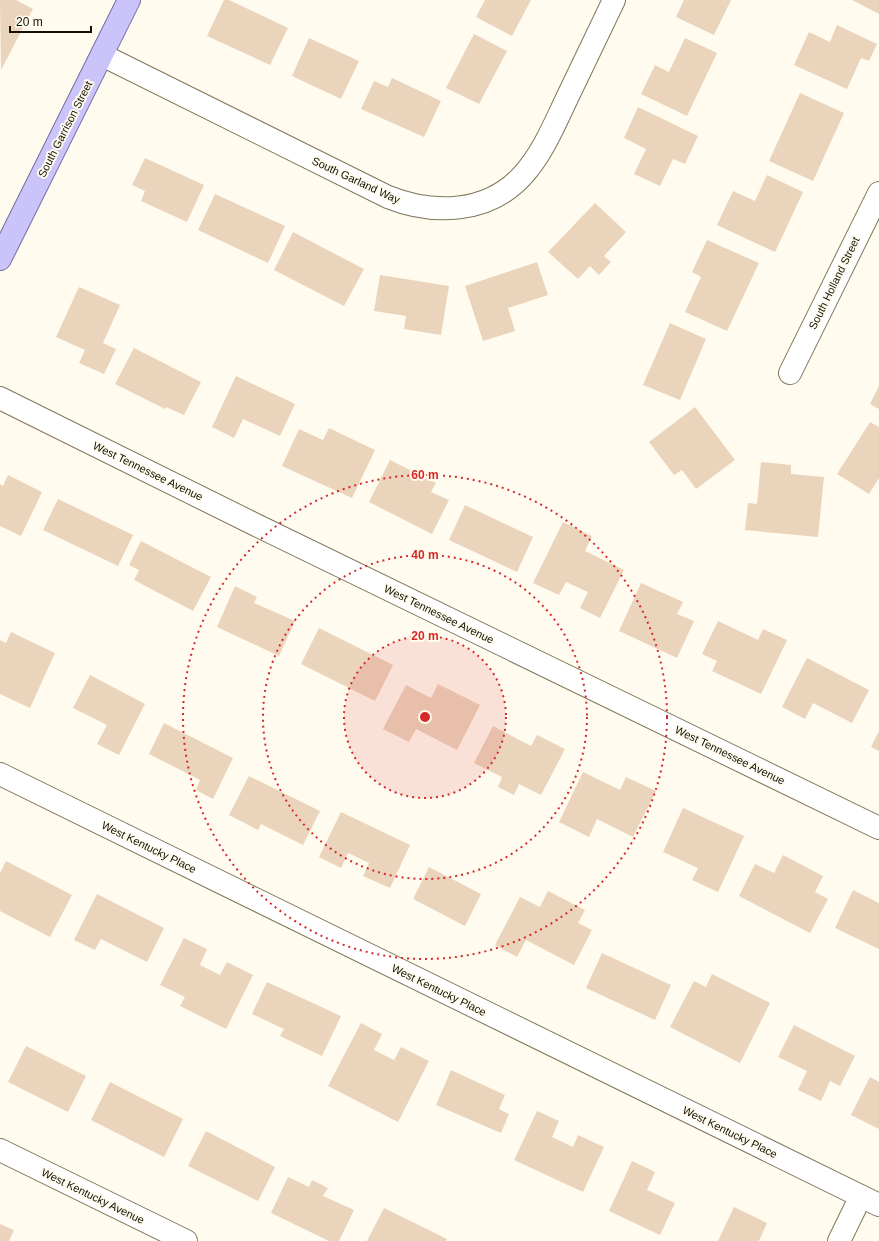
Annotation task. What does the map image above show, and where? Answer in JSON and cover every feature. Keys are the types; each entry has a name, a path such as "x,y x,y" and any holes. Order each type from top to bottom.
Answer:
{"main road":[{"name":"South Garrison Street","path":"0,259 129,0"}],"street":[{"name":"South Garland Way","path":"102,55 388,197 404,203 428,208 455,209 473,205 493,197 513,184 531,164 556,121 614,0"},
{"name":"South Holland Street","path":"790,373 879,193"},
{"name":"West Tennessee Avenue","path":"0,398 254,524 879,828"},
{"name":"West Kentucky Place","path":"0,774 870,1201"},
{"name":"West Kentucky Avenue","path":"0,1150 186,1241"},
{"path":"839,1241 870,1201"}],"building":[{"path":"0,0 16,0 33,9 1,70"},
{"path":"224,0 229,0 288,28 270,65 207,36"},
{"path":"485,0 531,0 512,36 476,17"},
{"path":"684,0 731,0 714,35 676,17"},
{"path":"852,0 879,0 879,14"},
{"path":"837,25 877,44 869,61 861,58 847,89 794,65 809,32 830,42"},
{"path":"474,34 507,51 479,104 446,88"},
{"path":"309,38 359,61 341,99 292,76"},
{"path":"685,38 717,53 687,116 641,94 655,65 669,72"},
{"path":"392,78 441,101 424,137 361,109 374,81 388,87"},
{"path":"800,93 844,113 813,181 769,161"},
{"path":"638,107 698,136 685,164 673,159 660,186 634,174 646,149 624,138"},
{"path":"145,158 204,185 187,222 141,201 145,191 132,185"},
{"path":"767,175 803,192 775,252 717,225 733,191 755,201"},
{"path":"215,194 285,226 268,263 198,230"},
{"path":"595,203 626,232 604,256 611,262 599,275 590,266 578,279 548,252"},
{"path":"293,232 364,269 344,306 274,270"},
{"path":"707,240 759,263 727,331 685,312 701,277 692,272"},
{"path":"537,262 548,295 508,308 515,331 483,341 465,286"},
{"path":"380,275 449,286 441,335 404,329 406,316 374,311"},
{"path":"79,287 120,305 103,343 116,349 104,374 79,363 85,350 56,337"},
{"path":"670,323 706,339 680,400 643,385"},
{"path":"134,348 201,382 184,415 166,407 165,409 115,384"},
{"path":"236,376 295,404 280,436 243,419 234,438 212,427"},
{"path":"879,386 879,409 870,404"},
{"path":"695,407 735,460 696,489 682,470 674,475 649,442"},
{"path":"870,422 879,427 879,478 869,494 837,474"},
{"path":"329,428 375,450 352,498 282,466 299,429 323,440"},
{"path":"390,460 436,483 431,492 449,500 432,534 369,502"},
{"path":"761,462 791,465 791,474 824,477 818,537 745,530 748,503 757,504"},
{"path":"8,475 42,492 21,536 0,526 0,484 3,486"},
{"path":"58,499 133,535 118,566 43,530"},
{"path":"465,505 533,537 517,572 449,540"},
{"path":"563,522 592,536 585,551 624,570 600,618 580,608 588,592 566,582 559,595 533,583"},
{"path":"141,541 211,577 193,611 134,580 139,570 129,565"},
{"path":"641,583 683,602 677,614 694,621 677,658 619,631"},
{"path":"235,586 257,597 254,603 295,621 279,656 217,627"},
{"path":"718,621 758,640 763,629 787,640 761,694 712,671 717,661 702,654"},
{"path":"319,628 393,665 375,701 301,664"},
{"path":"11,632 55,653 30,708 0,694 0,640 6,643"},
{"path":"807,658 869,690 852,723 813,703 805,719 782,707"},
{"path":"90,675 145,704 119,755 97,744 107,725 73,708"},
{"path":"438,684 480,705 457,750 416,729 409,742 383,729 406,685 431,698"},
{"path":"164,723 233,758 213,799 196,790 200,780 149,754"},
{"path":"493,726 531,746 537,735 565,749 541,795 519,784 514,795 498,787 502,777 474,763"},
{"path":"879,731 879,751 871,747"},
{"path":"583,772 620,790 626,777 656,791 633,837 597,819 589,837 559,822"},
{"path":"249,776 320,811 303,845 261,824 258,830 229,815"},
{"path":"683,808 744,836 718,892 692,880 698,868 663,852"},
{"path":"341,812 410,845 390,888 363,876 369,863 348,853 341,868 319,857"},
{"path":"783,855 823,876 815,892 828,899 810,933 739,896 755,864 774,873"},
{"path":"6,861 72,895 50,937 0,911 0,873"},
{"path":"429,867 481,894 465,926 413,899"},
{"path":"853,890 879,903 879,949 835,928"},
{"path":"548,891 585,910 578,923 592,930 574,965 526,940 517,957 495,945 520,897 540,907"},
{"path":"97,894 164,928 147,962 101,939 95,950 74,940"},
{"path":"184,938 207,949 200,965 220,975 227,962 253,975 226,1029 180,1006 185,997 160,985"},
{"path":"602,953 671,985 655,1020 586,988"},
{"path":"712,974 770,1003 740,1063 670,1027 694,981 706,987"},
{"path":"267,982 341,1016 322,1056 280,1036 284,1029 252,1014"},
{"path":"361,1023 382,1034 374,1050 394,1060 401,1047 429,1061 398,1122 328,1086"},
{"path":"794,1025 855,1056 840,1086 830,1081 821,1101 798,1090 807,1071 778,1057"},
{"path":"26,1046 86,1076 68,1112 8,1082"},
{"path":"451,1070 505,1095 499,1109 509,1114 501,1133 436,1105"},
{"path":"870,1077 879,1082 879,1129 851,1115"},
{"path":"110,1082 183,1119 164,1157 91,1120"},
{"path":"537,1111 559,1121 552,1137 573,1147 578,1135 604,1147 583,1192 514,1160"},
{"path":"206,1131 275,1167 258,1201 188,1166"},
{"path":"632,1161 655,1172 647,1190 675,1203 660,1235 609,1211"},
{"path":"288,1177 309,1187 312,1180 328,1188 323,1196 354,1210 339,1241 329,1241 271,1213"},
{"path":"734,1207 767,1223 759,1241 718,1241"},
{"path":"384,1208 447,1239 446,1241 367,1241"},
{"path":"0,1224 14,1230 9,1241 0,1241"}]}
